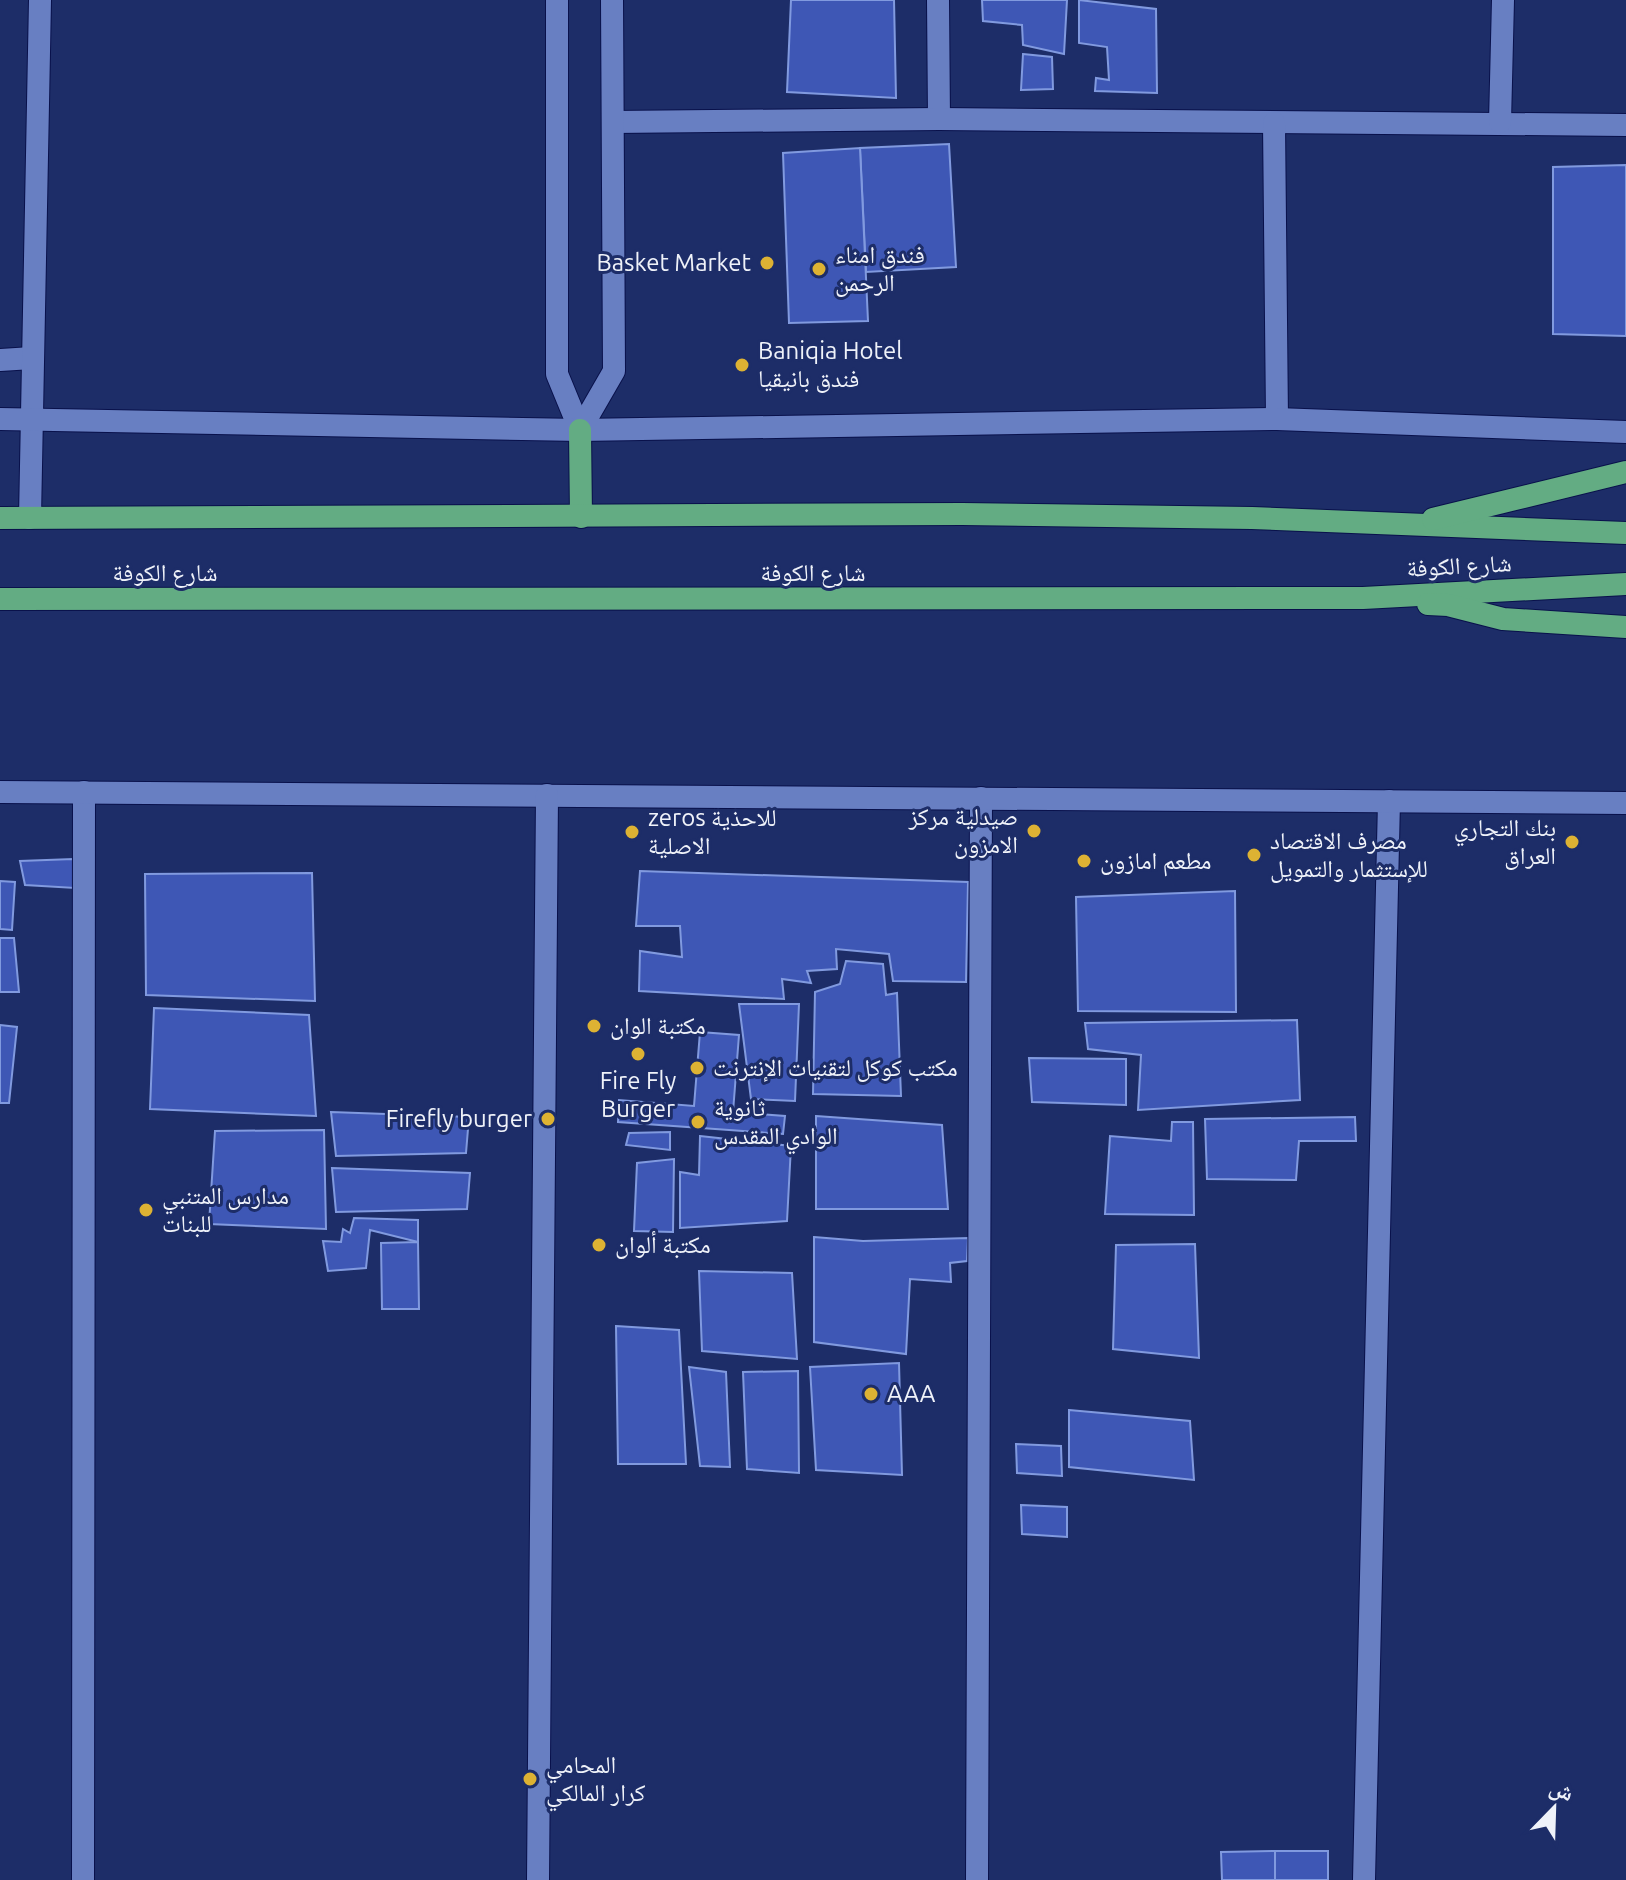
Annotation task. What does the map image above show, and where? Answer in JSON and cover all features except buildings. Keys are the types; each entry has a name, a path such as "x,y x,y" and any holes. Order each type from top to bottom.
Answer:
{"highway":[{"path":"580,430 581,517"},
{"path":"1407,525 1626,472"},
{"name":"شارع الكوفة","path":"0,518 962,514 1252,518 1626,533"},
{"name":"شارع الكوفة","path":"0,599 1363,598 1626,584"},
{"path":"1363,598 1448,605 1503,619 1626,627"}],"street":[{"path":"30,518 40,0"},
{"path":"557,0 557,374 580,430"},
{"path":"580,430 614,371 612,0"},
{"path":"938,0 939,119"},
{"path":"1500,122 1503,0"},
{"path":"613,122 939,119 1626,125"},
{"path":"1274,123 1277,419"},
{"path":"0,360 32,358"},
{"path":"0,419 580,430 1277,419 1626,432"},
{"path":"0,792 1626,803"},
{"path":"83,1880 84,792"},
{"path":"538,1880 547,795"},
{"path":"977,1880 981,798"},
{"path":"1364,1880 1389,801"}],"place":[{"name":"Basket Market","path":"767,263"},
{"name":"فندق امناء الرحمن","path":"819,269"},
{"name":"Baniqia Hotel فندق بانيقيا","path":"742,365"},
{"name":"صيدلية مركز الامزون","path":"1034,831"},
{"name":"zeros للاحذية الاصلية","path":"632,832"},
{"name":"بنك التجاري العراق","path":"1572,842"},
{"name":"مصرف الاقتصاد للإستثمار والتمويل","path":"1254,855"},
{"name":"مطعم امازون","path":"1084,861"},
{"name":"مكتبة الوان","path":"594,1026"},
{"name":"Fire Fly Burger","path":"638,1054"},
{"name":"مكتب كوكل لتقنيات الإنترنت","path":"697,1068"},
{"name":"Firefly burger","path":"548,1119"},
{"name":"ثانوية الوادي المقدس","path":"698,1122"},
{"name":"مدارس المتنبي للبنات","path":"146,1210"},
{"name":"مكتبة ألوان","path":"599,1245"},
{"name":"AAA","path":"871,1394"},
{"name":"المحامي كرار المالكي","path":"530,1779"}]}
